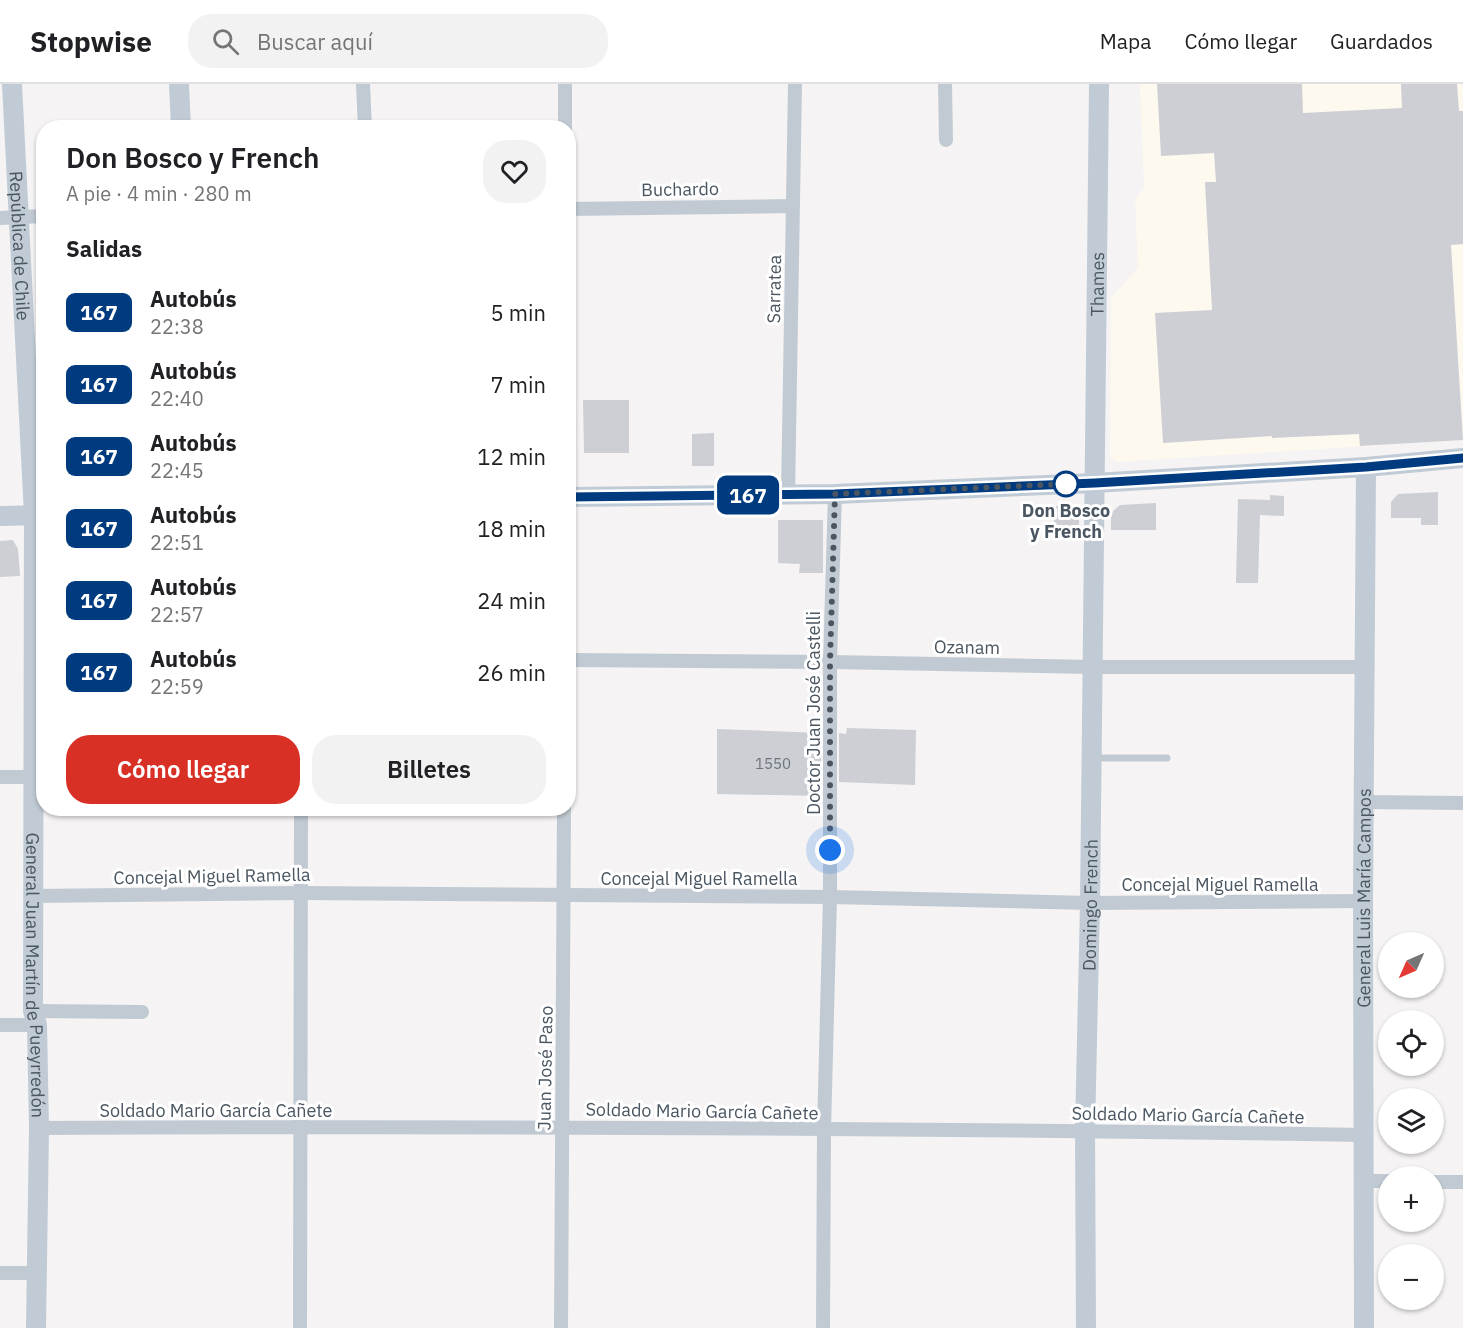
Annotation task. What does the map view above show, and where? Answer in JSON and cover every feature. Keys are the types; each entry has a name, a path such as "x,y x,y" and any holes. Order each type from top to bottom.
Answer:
{"street":[{"name":"República de Chile","path":"12,84 9,218 36,485"},
{"path":"179,84 181,120"},
{"path":"363,84 365,120"},
{"path":"565,84 565,120"},
{"name":"Sarratea","path":"788,495 795,84"},
{"path":"945,84 946,140"},
{"name":"Thames","path":"1095,483 1099,84"},
{"name":"Buchardo","path":"576,209 793,206"},
{"path":"9,218 36,216"},
{"path":"576,497 835,494 1095,483 1366,467 1463,458"},
{"path":"1366,467 1463,472"},
{"name":"General Luis María Campos","path":"1364,1328 1366,467"},
{"name":"Domingo French","path":"1086,1328 1085,1131 1095,483"},
{"name":"Doctor Juan José Castelli","path":"823,1328 824,1130 830,897 830,662 835,494"},
{"path":"0,516 36,515"},
{"name":"Ozanam","path":"576,660 1092,667 1366,667"},
{"name":"General Juan Martín de Pueyrredón","path":"36,730 34,896 39,1128 36,1328"},
{"path":"0,777 34,777"},
{"path":"1365,802 1463,803"},
{"path":"300,1328 301,816"},
{"name":"Juan José Paso","path":"561,1328 564,816"},
{"name":"Concejal Miguel Ramella","path":"34,896 300,892 830,897 1090,903 1364,901"},
{"path":"0,1025 35,1018 142,1012"},
{"name":"Soldado Mario García Cañete","path":"39,1128 562,1127 1365,1135"},
{"path":"1365,1181 1378,1181"},
{"path":"1444,1182 1463,1182"},
{"path":"0,1273 38,1273"}],"lane":[{"path":"1091,758 1167,758"}],"shaded area":[{"path":"1140,84 1463,84 1463,440 1116,462 1110,456 1111,298 1138,268 1135,201 1144,188"}],"building":[{"path":"1157,84 1302,84 1303,113 1402,108 1401,84 1457,84 1459,111 1463,111 1463,244 1451,245 1463,440 1360,446 1359,434 1272,438 1272,436 1163,443 1155,313 1212,310 1205,182 1216,182 1214,153 1161,156"},
{"path":"583,400 629,400 629,453 584,453"},
{"path":"714,433 714,466 692,466 692,434"},
{"path":"1438,492 1438,525 1421,525 1421,518 1391,518 1391,502 1398,494"},
{"path":"1270,495 1284,496 1284,516 1260,515 1258,583 1236,583 1238,499 1270,500"},
{"path":"1156,503 1156,530 1111,530 1111,513 1120,505"},
{"path":"1054,506 1073,506 1079,513 1079,534 1054,534"},
{"path":"778,520 823,520 823,573 799,573 800,564 778,563"},
{"path":"13,540 18,549 20,576 0,577 0,541"},
{"path":"847,728 916,730 915,785 839,782 839,733 846,734"},
{"path":"717,729 821,733 821,796 717,794"}],"bus line":[{"name":"167","path":"576,497 835,494 1095,483 1366,467 1463,458"}],"place":[{"name":"Don Bosco y French","path":"1066,484"}],"route":[{"path":"830,850 830,662 835,494 1066,484"}]}
